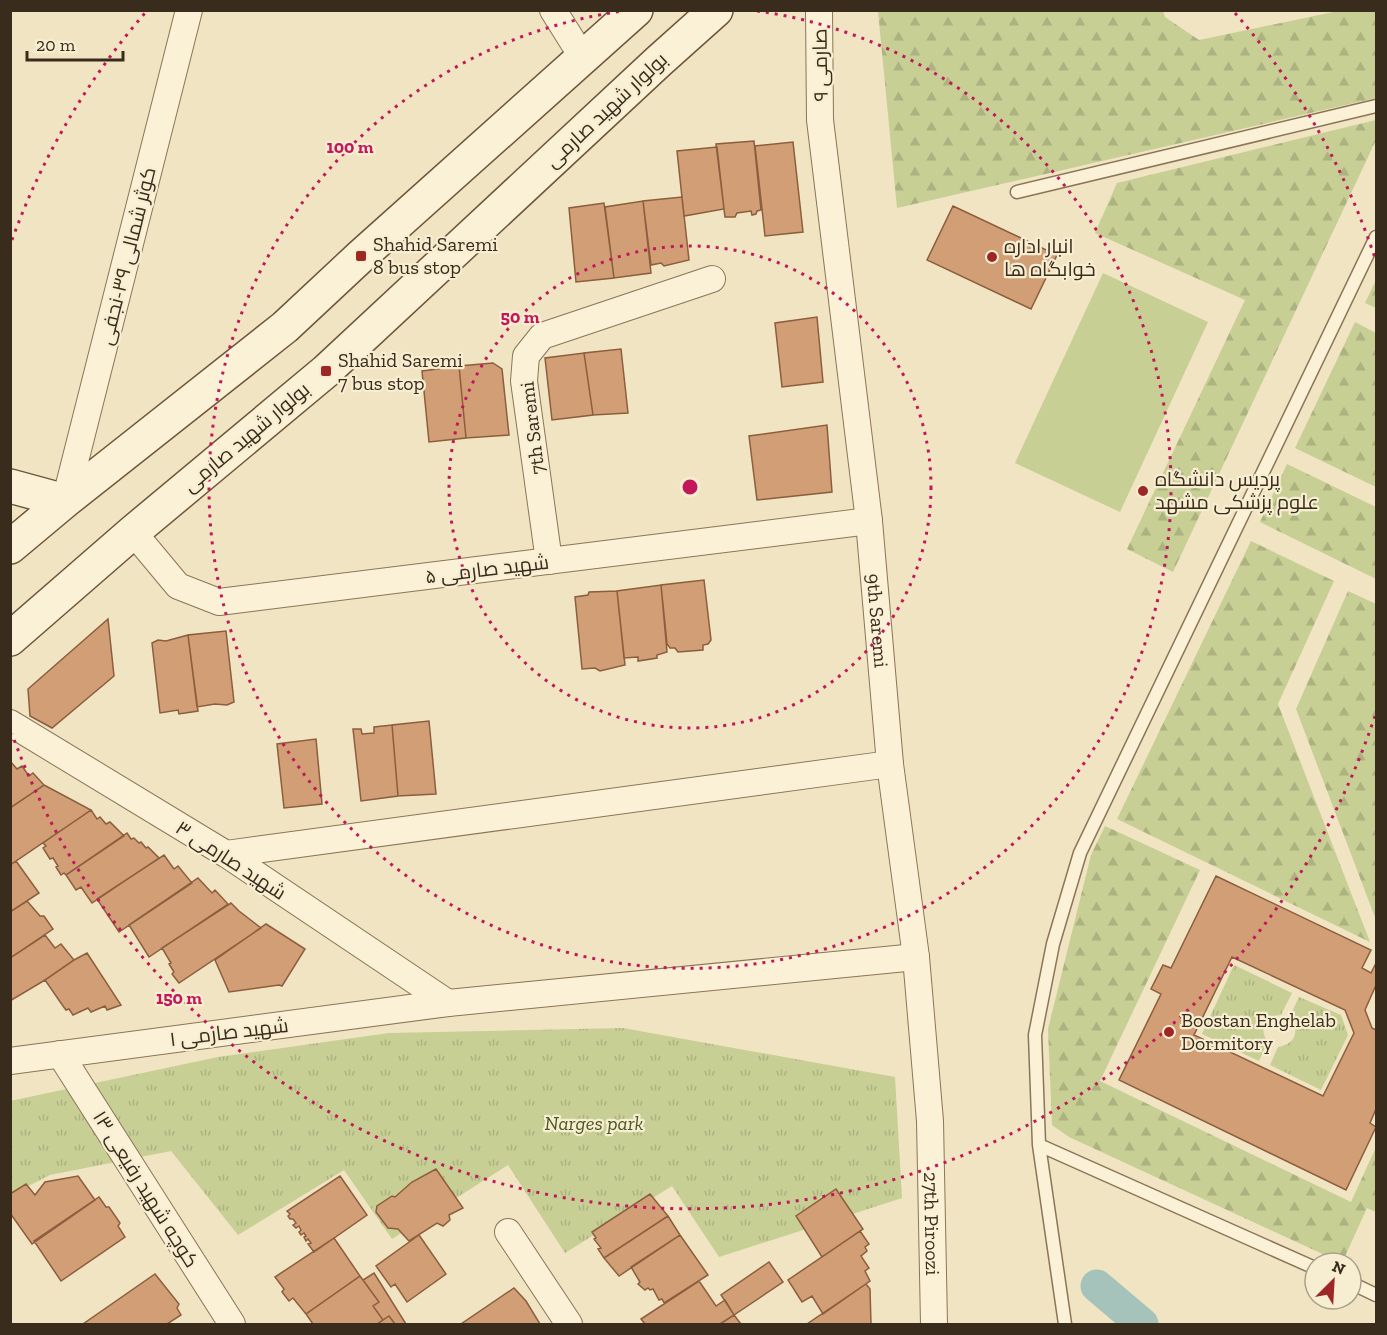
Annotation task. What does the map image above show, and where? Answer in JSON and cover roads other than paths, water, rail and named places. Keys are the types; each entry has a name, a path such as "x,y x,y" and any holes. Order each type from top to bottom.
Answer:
{"main road":[{"path":"10,547 285,327 636,10"},
{"name":"بولوار شهید صارمی","path":"10,639 133,532 326,371 716,10"},
{"path":"10,486 65,501"}],"street":[{"name":"کوثر شمالی ۳۹-نجفی","path":"65,501 189,10"},
{"path":"553,10 583,58"},
{"name":"9th Saremi","path":"819,10 820,120 869,521 890,764 916,957 930,1121"},
{"name":"7th Saremi","path":"549,561 524,381 526,356 542,336 712,279"},
{"name":"شهید صارمی ۵","path":"133,532 178,586 219,602 869,521"},
{"name":"شهید صارمی ۳","path":"10,723 226,854 448,1003"},
{"path":"226,854 890,764"},
{"name":"شهید صارمی ۱","path":"10,1061 448,1003 916,957"},
{"name":"کوچه شهید رفیعی ۱۳","path":"60,1054 232,1324"},
{"name":"27th Piroozi","path":"930,1121 934,1324"},
{"path":"508,1232 569,1324"}],"lane":[{"path":"1017,192 1377,106"},
{"path":"1065,1324 1039,1145 1035,1035 1053,944 1080,853 1377,237"},
{"path":"1039,1145 1303,1263"},
{"path":"1363,1289 1377,1295"}],"waterway":[{"path":"1097,1286 1142,1324"}],"place":[{"name":"Shahid Saremi 8 bus stop","path":"361,256"},
{"name":"انبار اداره خوابگاه ها","path":"992,257"},
{"name":"Shahid Saremi 7 bus stop","path":"326,371"},
{"name":"پردیس دانشگاه علوم پزشکی مشهد","path":"1143,491"},
{"name":"Boostan Enghelab Dormitory","path":"1169,1032"}],"park label":[{"name":"Narges park","path":"594,1123"}]}
